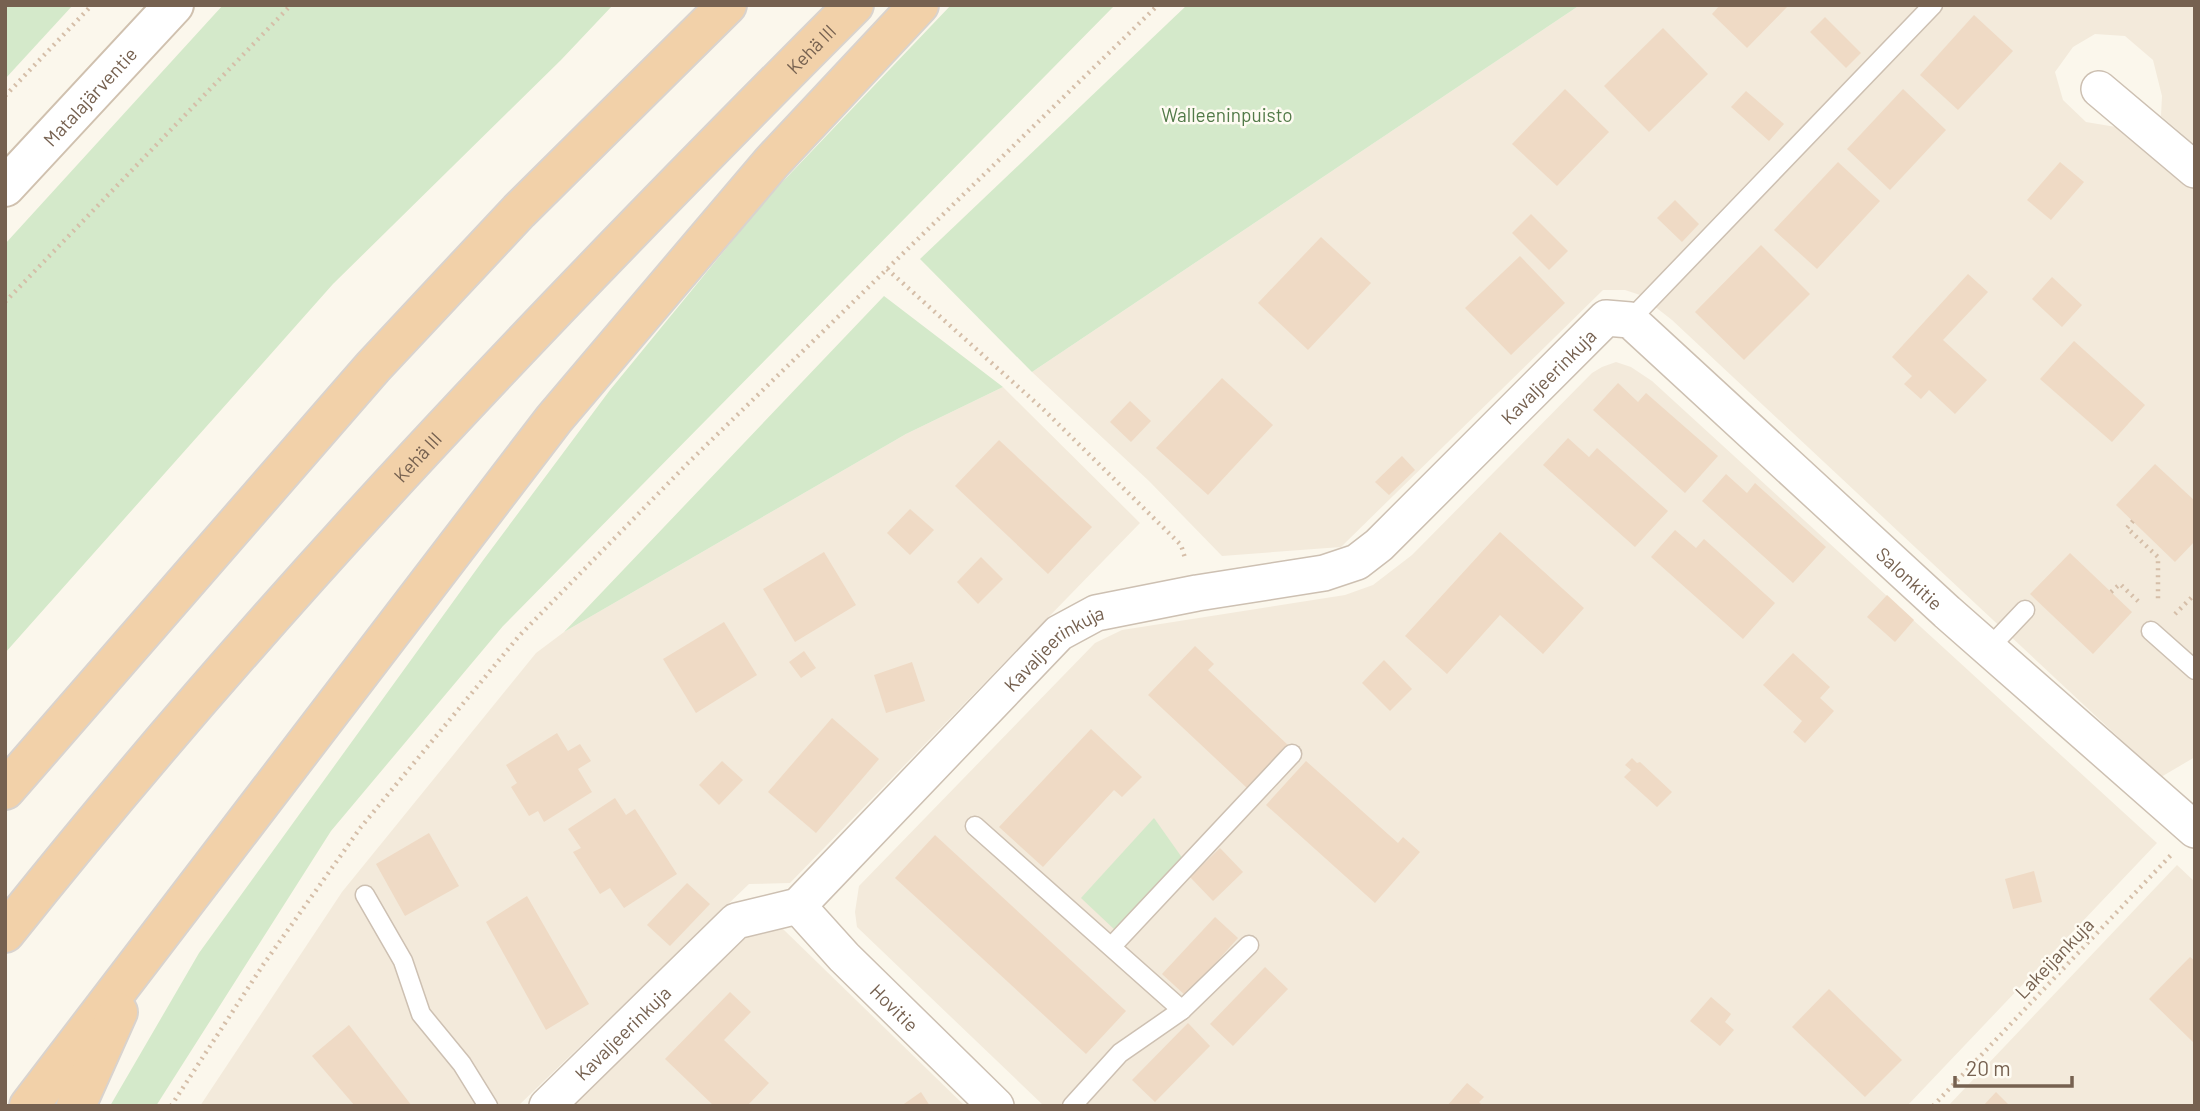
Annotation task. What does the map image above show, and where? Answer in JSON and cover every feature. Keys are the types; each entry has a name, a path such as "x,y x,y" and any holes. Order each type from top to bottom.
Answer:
{"highway":[{"path":"5,790 373,367 519,211 727,5"},
{"name":"Kehä III","path":"5,933 158,749 327,554 680,179 854,5"},
{"path":"29,1106 554,419 772,162 919,5"},
{"path":"76,1106 142,959"}],"main road":[{"name":"Matalajärventie","path":"5,187 174,5"}],"street":[{"path":"2099,89 2195,170"},
{"name":"Kavaljeerinkuja","path":"547,1106 736,921 798,906 1059,633 1096,613 1197,593 1324,573 1357,562 1379,545 1606,318 1630,320"},
{"name":"Salonkitie","path":"1630,320 1988,649 2185,840"},
{"name":"Hovitie","path":"798,906 844,957 996,1106"}],"lane":[{"path":"1630,320 1933,5"},
{"path":"1988,649 2025,610"},
{"path":"2151,631 2195,670"},
{"path":"1112,946 1292,754"},
{"path":"975,826 1182,1010"},
{"path":"365,895 403,961 421,1014 462,1064 488,1106"},
{"path":"1072,1106 1120,1053 1182,1010 1249,945"}],"path":[{"path":"5,96 92,5"},
{"path":"5,302 290,5"},
{"path":"171,1106 263,965 361,827 519,636 690,461 1158,5"},
{"path":"887,269 1044,410 1181,545 1197,593"},
{"path":"2133,521 2127,528 2158,557 2158,604 2151,631"},
{"path":"2111,593 2120,584 2143,607 2151,631"},
{"name":"Lakeijankuja","path":"1933,1106 2185,840"}],"shaded area":[{"path":"1580,5 2195,5 2195,145 2161,116 2162,96 2153,60 2125,36 2095,34 2073,47 2055,72 2063,100 2086,122 2128,129 2195,190 2195,757 2161,777 1672,320 1640,295 1625,290 1603,290 1341,547 1222,556 1149,481 1032,372"},
{"path":"1616,362 1631,367 1652,381 2157,843 1907,1106 1044,1106 857,927 855,912 859,886 1095,643 1122,630 1345,595 1373,585 1412,555 1592,373"},
{"path":"1003,387 1140,523 790,883 749,884 518,1106 200,1106 342,892 536,653 564,632 906,434"},
{"path":"2177,865 2195,882 2195,1106 1948,1106"},
{"path":"783,929 965,1106 570,1106 743,936"}],"green space":[{"path":"5,5 73,5 5,79"},
{"path":"223,5 613,5 561,60 333,284 5,653 5,244"},
{"path":"951,5 1115,5 503,626 331,831 156,1106 110,1106 199,953 484,559 610,390 769,196"},
{"name":"Walleeninpuisto","path":"1187,5 1580,5 1032,372 920,259"},
{"path":"884,296 1003,387 906,434 564,632"},
{"path":"1154,818 1183,859 1115,930 1081,898"}],"building":[{"path":"1720,5 1789,5 1747,48 1712,14"},
{"path":"1974,15 2013,51 1958,110 1920,75"},
{"path":"1825,17 1861,53 1846,68 1810,32"},
{"path":"1663,28 1708,74 1649,132 1604,86"},
{"path":"1565,89 1609,132 1557,186 1512,144"},
{"path":"1903,89 1946,130 1890,190 1847,149"},
{"path":"1746,91 1784,124 1769,141 1731,107"},
{"path":"1838,162 1880,201 1817,269 1774,230"},
{"path":"2060,162 2084,182 2051,220 2027,200"},
{"path":"1675,200 1699,224 1682,242 1657,218"},
{"path":"1531,214 1568,251 1549,270 1512,233"},
{"path":"1321,237 1371,283 1308,350 1258,303"},
{"path":"1761,245 1810,294 1744,360 1695,312"},
{"path":"1520,256 1565,303 1511,355 1465,308"},
{"path":"1968,274 1988,292 1943,340 1987,380 1955,414 1929,390 1921,399 1904,384 1912,376 1892,357"},
{"path":"2052,277 2082,305 2062,327 2032,299"},
{"path":"2074,341 2145,405 2112,442 2040,379"},
{"path":"1222,378 1273,425 1208,495 1156,448"},
{"path":"1618,383 1638,402 1646,393 1718,456 1685,493 1593,410"},
{"path":"1130,401 1151,421 1131,442 1110,422"},
{"path":"1568,438 1589,457 1597,448 1668,511 1635,547 1543,465"},
{"path":"999,440 1092,527 1048,574 955,486"},
{"path":"1402,456 1415,470 1389,495 1375,482"},
{"path":"2155,464 2195,501 2195,541 2175,562 2116,505"},
{"path":"1726,474 1747,493 1755,483 1826,547 1793,583 1702,501"},
{"path":"910,509 934,530 910,555 887,533"},
{"path":"1675,530 1696,548 1704,539 1775,603 1743,639 1651,557"},
{"path":"1500,532 1584,608 1543,654 1500,615 1447,674 1405,636"},
{"path":"824,552 856,605 795,642 763,589"},
{"path":"2070,553 2132,612 2093,654 2030,594"},
{"path":"981,557 1003,579 978,604 957,582"},
{"path":"1887,595 1914,620 1895,642 1867,617"},
{"path":"724,622 757,675 696,713 663,659"},
{"path":"1195,646 1214,664 1208,670 1288,745 1247,788 1148,695"},
{"path":"804,651 816,668 801,678 789,662"},
{"path":"1793,653 1830,687 1820,698 1834,711 1805,743 1793,732 1802,721 1763,685"},
{"path":"1384,660 1412,689 1390,711 1362,683"},
{"path":"912,662 925,701 886,713 874,675"},
{"path":"832,718 879,759 816,833 768,792"},
{"path":"1091,729 1142,777 1122,797 1114,790 1043,867 999,827"},
{"path":"557,733 568,751 580,744 591,761 578,769 592,792 544,822 538,811 529,816 511,787 517,783 506,765"},
{"path":"1632,758 1637,763 1640,762 1672,792 1657,807 1624,777 1631,770 1625,765"},
{"path":"722,761 743,780 719,805 699,785"},
{"path":"1306,761 1398,843 1403,837 1420,852 1375,903 1266,805"},
{"path":"615,798 626,815 635,809 677,874 624,908 610,888 600,894 573,852 581,848 568,829"},
{"path":"429,833 459,886 405,916 376,864"},
{"path":"935,835 1126,1011 1086,1054 895,878"},
{"path":"1220,848 1243,872 1213,901 1190,877"},
{"path":"2034,871 2042,902 2013,909 2005,879"},
{"path":"687,883 710,904 670,946 647,925"},
{"path":"527,896 589,1004 546,1030 486,922"},
{"path":"1215,917 1238,938 1186,996 1162,974"},
{"path":"2190,957 2195,961 2195,1044 2149,999"},
{"path":"1265,967 1288,989 1233,1046 1210,1024"},
{"path":"1829,989 1902,1060 1865,1097 1792,1027"},
{"path":"730,992 751,1012 724,1040 769,1083 747,1106 714,1106 665,1059"},
{"path":"1711,997 1731,1014 1725,1022 1734,1030 1720,1046 1690,1021"},
{"path":"1188,1023 1210,1046 1155,1102 1132,1080"},
{"path":"349,1025 412,1106 355,1106 312,1056"},
{"path":"1467,1083 1484,1097 1479,1102 1483,1106 1447,1106"},
{"path":"921,1092 930,1106 901,1106"},
{"path":"1996,1092 2010,1106 1983,1106"}]}
